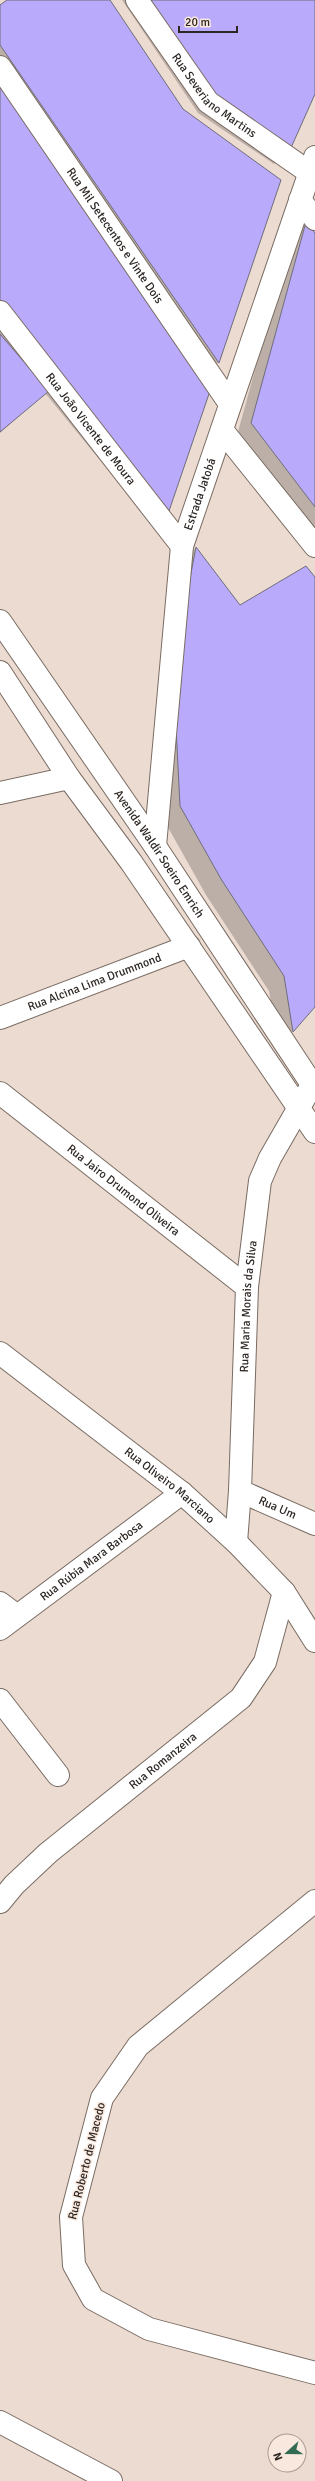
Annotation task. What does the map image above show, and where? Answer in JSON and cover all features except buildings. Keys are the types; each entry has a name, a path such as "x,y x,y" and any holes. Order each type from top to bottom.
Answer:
{"street":[{"name":"Rua Severiano Martins","path":"137,0 208,102 312,165"},
{"name":"Rua Mil Setecentos e Vinte Dois","path":"0,67 230,404"},
{"name":"Estrada Jatobá","path":"155,846 182,546 312,165"},
{"path":"300,200 315,219"},
{"name":"Rua João Vicente de Moura","path":"0,312 182,546"},
{"path":"222,430 315,546"},
{"name":"Avenida Waldir Soeiro Emrich","path":"0,620 155,846 313,1087"},
{"path":"0,672 69,778 131,862 315,1132"},
{"path":"0,793 69,778"},
{"name":"Rua Alcina Lima Drummond","path":"0,1018 189,946"},
{"name":"Rua Maria Morais da Silva","path":"236,1542 240,1491 247,1287 260,1181 270,1158 313,1087"},
{"name":"Rua Jairo Drumond Oliveira","path":"0,1093 247,1287"},
{"name":"Rua Oliveiro Marciano","path":"0,1353 182,1493 236,1542 284,1592 315,1641"},
{"name":"Rua Um","path":"240,1491 315,1524"},
{"name":"Rua Rúbia Mara Barbosa","path":"0,1629 8,1609 182,1493"},
{"name":"Rua Romanzeira","path":"0,1902 14,1885 48,1853 241,1698 264,1662 284,1592"},
{"path":"0,1700 58,1775"},
{"name":"Rua Roberto de Macedo","path":"315,1901 138,2046 102,2098 71,2218 74,2265 93,2299 149,2329 315,2373"},
{"path":"0,2422 111,2481"}]}
